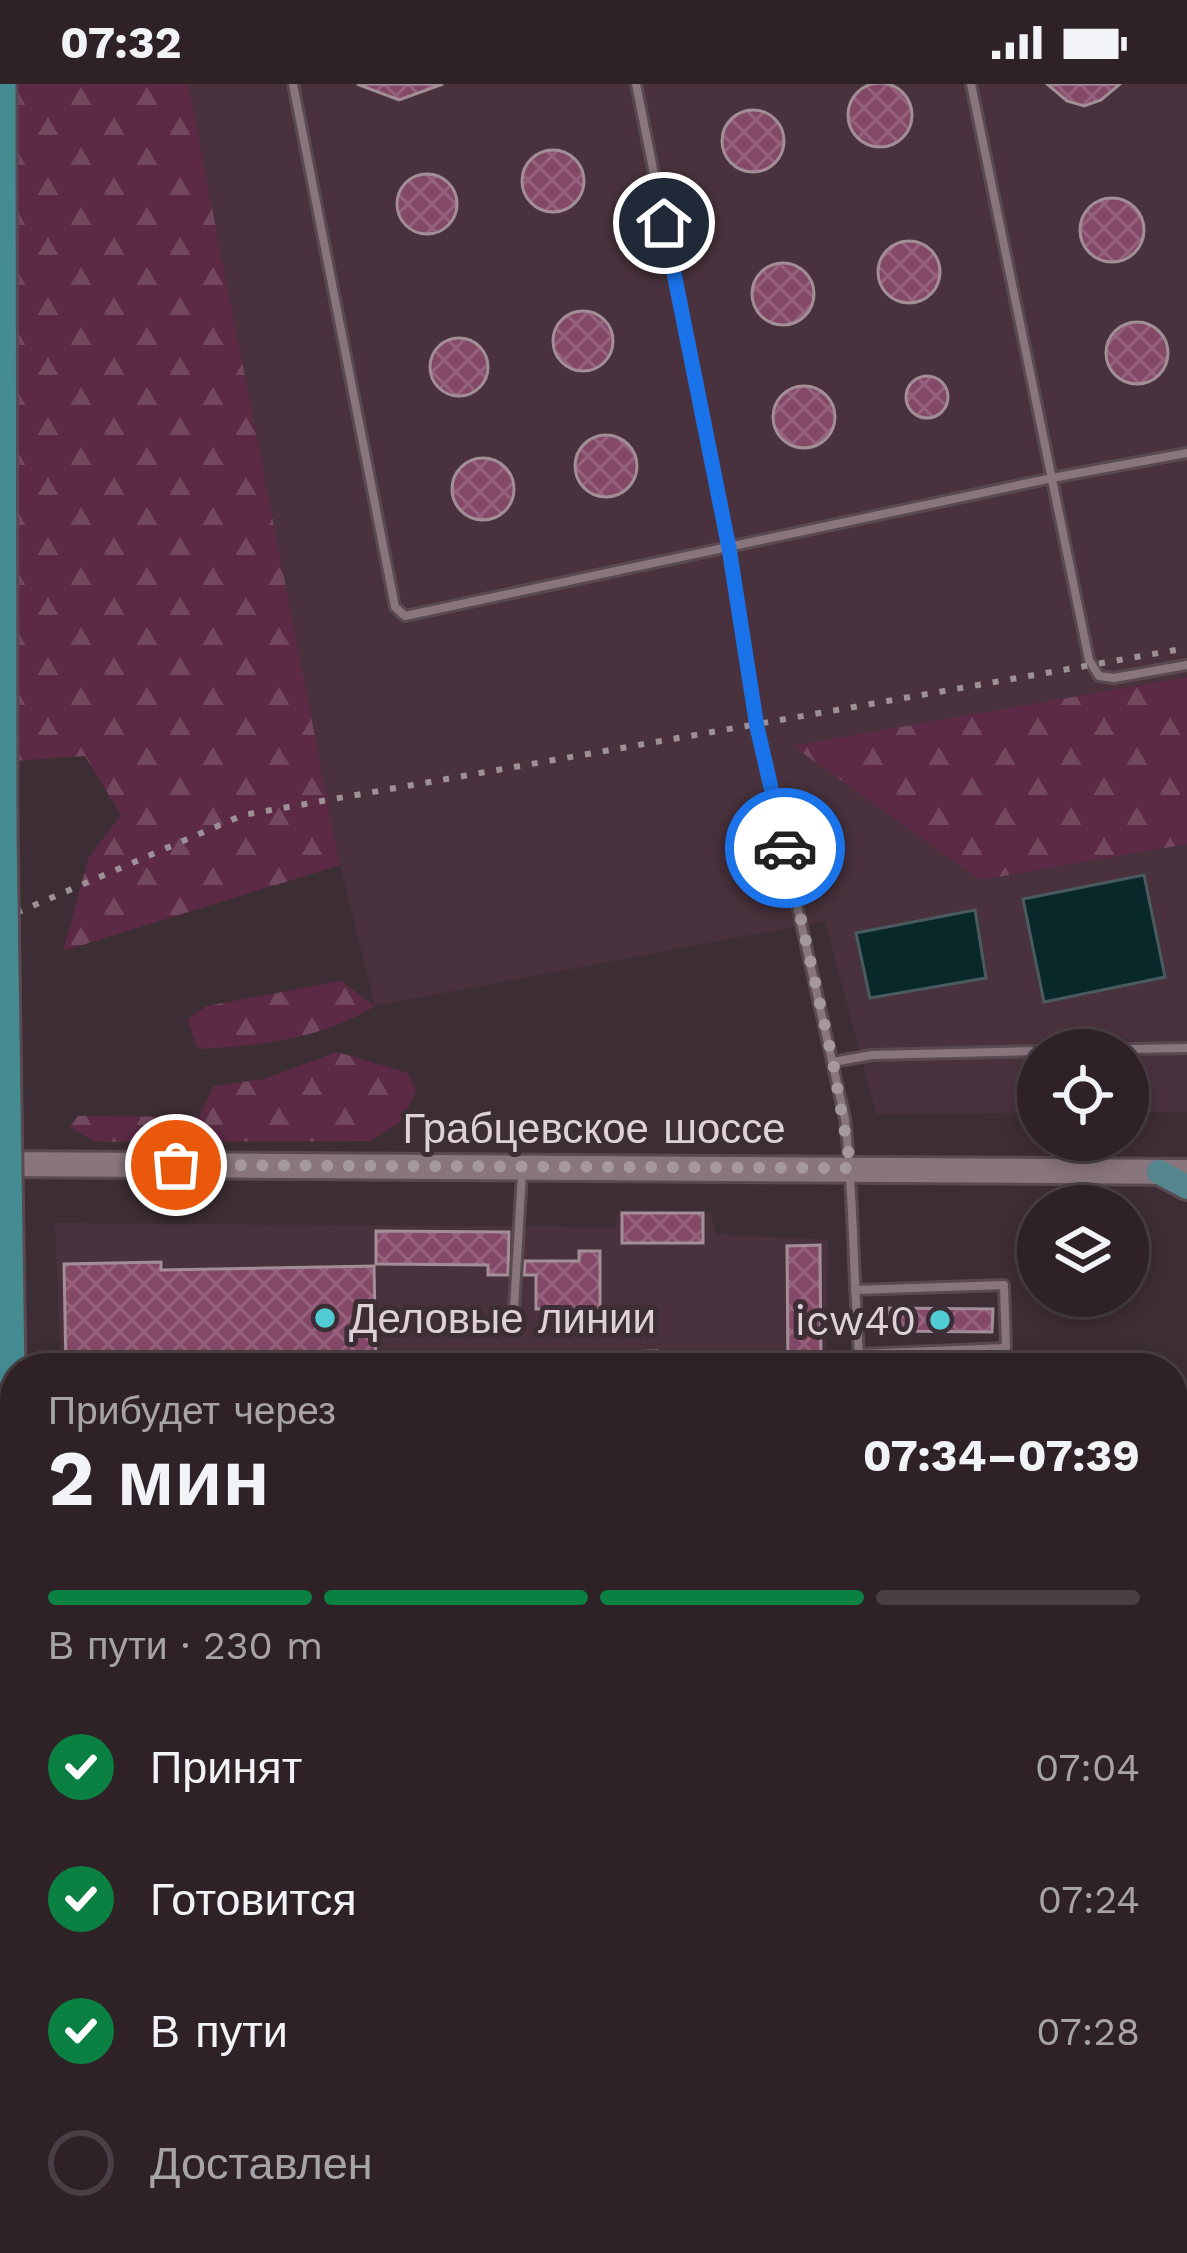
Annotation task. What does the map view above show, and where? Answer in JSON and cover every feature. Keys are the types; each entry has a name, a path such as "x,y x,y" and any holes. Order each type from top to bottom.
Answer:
{"highway":[{"path":"2,84 3,830 11,1353"}],"main road":[{"name":"Грабцевское шоссе","path":"0,1164 1187,1172"},
{"path":"1160,1172 1187,1187"}],"lane":[{"path":"293,84 395,607 406,616 1187,453"},
{"path":"636,84 729,548 757,727 833,1062 851,1168 859,1353"},
{"path":"971,84 1089,660 1099,676 1114,679 1187,665"},
{"path":"1149,1049 1187,1048"},
{"path":"833,1062 872,1055 1017,1052"},
{"path":"514,1310 523,1167"},
{"path":"854,1290 1004,1285 1006,1348 884,1353"}],"shaded area":[{"path":"188,84 1187,84 1187,677 795,747 980,880 1187,844 1187,1112 1149,1112 1149,1029 1017,1029 1017,1113 876,1114 825,921 375,1006 340,865"},
{"path":"619,1210 711,1213 716,1234 828,1240 826,1353 60,1353 55,1223 615,1227"}],"green space":[{"path":"0,84 188,84 340,865 63,951 89,857 121,815 85,756 0,762"},
{"path":"1187,677 1187,844 980,880 793,746"},
{"path":"341,981 375,1006 334,1026 289,1039 197,1049 188,1019 207,1006"},
{"path":"337,1052 408,1073 416,1091 402,1121 370,1141 96,1142 70,1127 78,1116 199,1117 214,1086 264,1079"}],"water":[{"path":"1144,875 1165,977 1044,1002 1023,899"},
{"path":"975,910 986,978 870,998 856,933"}],"building":[{"path":"880,83 903,92 912,115 903,138 880,147 857,138 848,115 857,92"},
{"path":"357,84 443,84 399,100"},
{"path":"1047,84 1120,84 1101,100 1084,106 1067,101"},
{"path":"753,110 775,119 784,141 775,163 753,172 731,163 722,141 731,119"},
{"path":"553,150 575,159 584,181 575,203 553,212 531,203 522,181 531,159"},
{"path":"427,174 449,182 457,204 449,226 427,234 405,226 397,204 405,182"},
{"path":"1112,198 1134,208 1144,230 1134,252 1112,262 1090,252 1080,230 1090,208"},
{"path":"909,241 931,250 940,272 931,294 909,303 887,294 878,272 887,250"},
{"path":"783,263 805,272 814,294 805,316 783,325 761,316 752,294 761,272"},
{"path":"583,311 604,320 613,341 604,362 583,371 562,362 553,341 562,320"},
{"path":"1137,322 1159,331 1168,353 1159,375 1137,384 1115,375 1106,353 1115,331"},
{"path":"459,338 480,346 488,367 480,388 459,396 438,388 430,367 438,346"},
{"path":"927,376 942,382 948,397 942,412 927,418 912,412 906,397 912,382"},
{"path":"804,386 826,395 835,417 826,439 804,448 782,439 773,417 782,395"},
{"path":"606,435 628,444 637,466 628,488 606,497 584,488 575,466 584,444"},
{"path":"483,458 505,467 514,489 505,511 483,520 461,511 452,489 461,467"},
{"path":"622,1213 703,1213 703,1243 622,1243"},
{"name":"Деловые линии","path":"376,1231 509,1232 508,1275 488,1275 488,1265 376,1264"},
{"path":"820,1245 821,1353 788,1353 787,1246"},
{"path":"579,1251 600,1251 600,1309 536,1309 536,1275 524,1275 525,1261 579,1261"},
{"path":"161,1262 161,1270 374,1266 376,1353 66,1353 64,1264"},
{"name":"icw40","path":"887,1308 993,1309 992,1332 887,1331"}],"railway":[{"path":"0,920 243,815 1187,648"}],"way so far":[{"path":"176,1165 851,1168 845,1119 785,848"}],"place":[{"name":"Деловые линии","path":"325,1318"},
{"name":"icw40","path":"940,1320"}],"route":[{"path":"664,223 729,548 757,727 785,848"}]}
